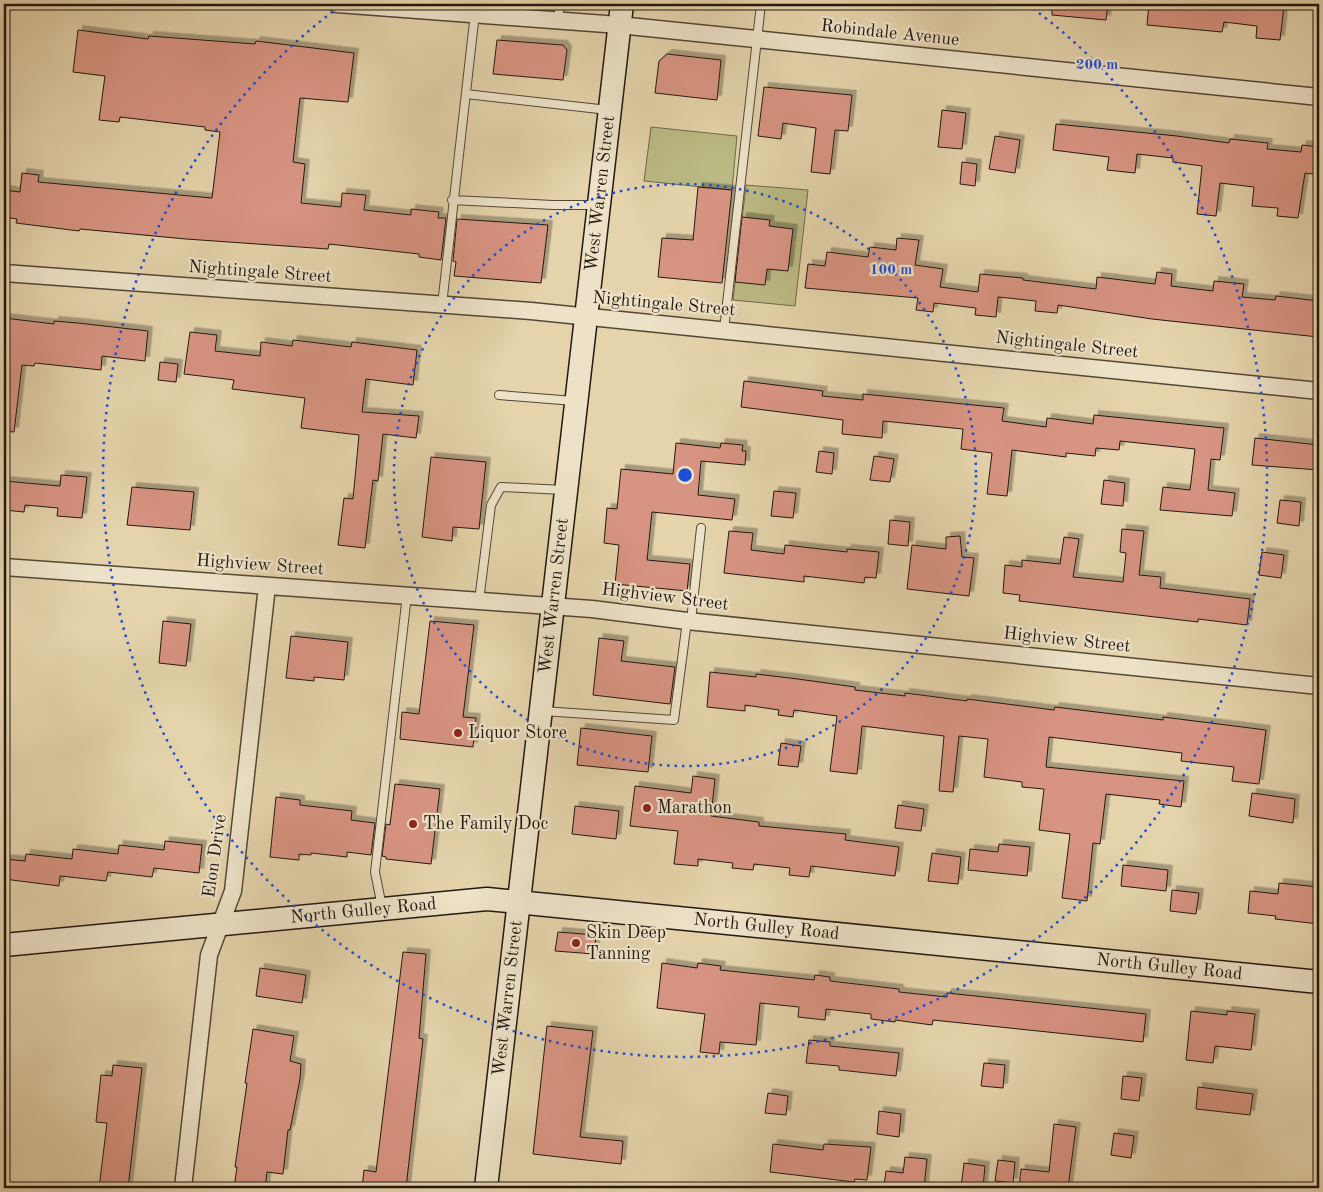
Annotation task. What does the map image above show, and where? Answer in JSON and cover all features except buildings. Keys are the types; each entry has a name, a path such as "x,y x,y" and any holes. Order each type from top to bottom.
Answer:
{"street":[{"name":"Robindale Avenue","path":"337,4 621,14 757,39 1319,97"},
{"name":"West Warren Street","path":"486,1188 621,14"},
{"name":"Nightingale Street","path":"4,273 442,304 724,330 1319,391"},
{"name":"Highview Street","path":"4,567 592,609 689,621 1319,686"},
{"name":"Elon Drive","path":"183,1188 210,955 233,891 267,586"},
{"name":"North Gulley Road","path":"4,945 488,899 1319,982"}],"lane":[{"path":"724,330 761,4"},
{"path":"442,304 452,200 476,9"},
{"path":"466,94 610,110"},
{"path":"452,200 553,205 599,205"},
{"path":"499,395 576,402"},
{"path":"479,600 491,505 501,487 566,490"},
{"path":"541,711 674,720 701,528"},
{"path":"383,909 375,872 407,595"}],"shaded area":[{"path":"651,127 737,136 732,190 644,181"},
{"path":"746,185 808,190 795,306 733,300"}],"place":[{"name":"Liquor Store","path":"458,733"},
{"name":"Marathon","path":"647,808"},
{"name":"The Family Doc","path":"413,824"},
{"name":"Skin Deep Tanning","path":"576,943"}]}
